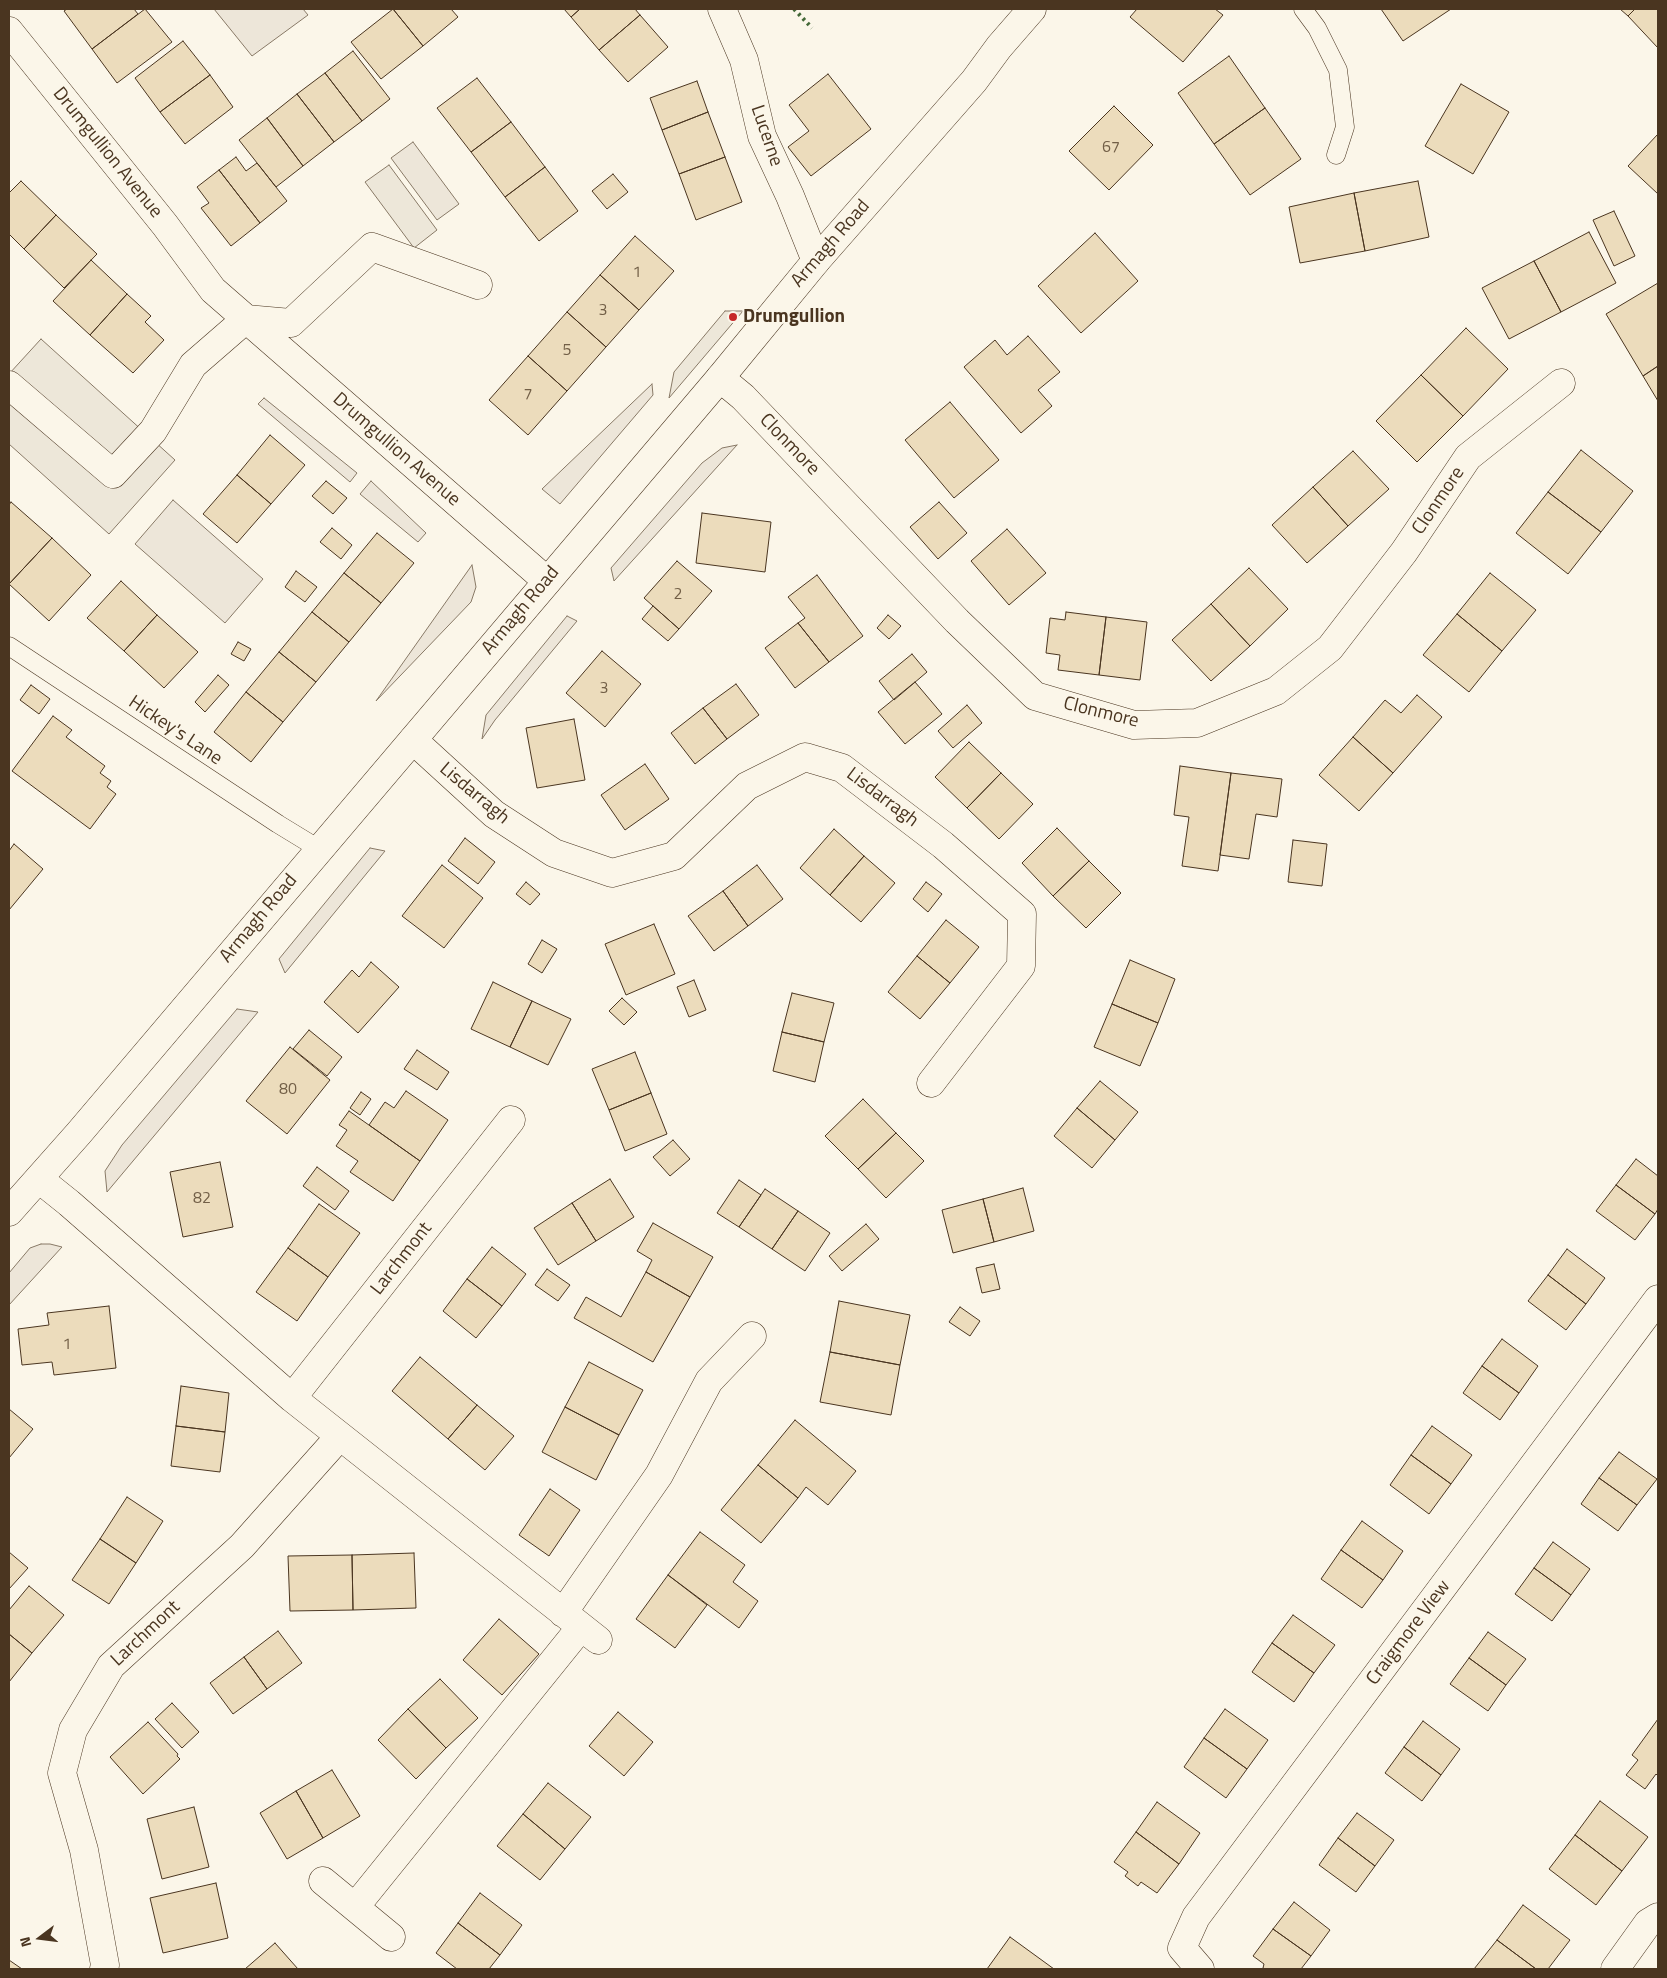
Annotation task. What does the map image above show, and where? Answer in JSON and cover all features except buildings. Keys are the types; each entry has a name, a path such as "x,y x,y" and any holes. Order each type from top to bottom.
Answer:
{"street":[{"name":"Lucerne","path":"722,9 744,60 762,136 790,196 816,261"},
{"name":"Armagh Road","path":"9,1212 413,740 720,378 816,261 932,130 1032,9"},
{"name":"Drumgullion Avenue","path":"9,31 166,225 213,290 546,581"},
{"path":"9,385 113,474 153,431 193,365 246,319 291,323 372,247 478,285"},
{"name":"Clonmore","path":"720,378 743,397 957,621 1035,696 1134,725 1197,723 1276,691 1330,648 1404,552 1468,457 1561,383"},
{"name":"Lisdarragh","path":"413,740 494,814 554,853 612,873 674,856 748,786 805,756 842,768 943,845 1022,914 1021,966 932,1083"},
{"name":"Larchmont","path":"292,1398 511,1120"},
{"path":"39,1179 292,1398 580,1627"},
{"name":"Craigmore View","path":"1200,1969 1182,1948 1196,1917 1658,1300"},
{"path":"355,1907 580,1627 709,1381 752,1336"},
{"name":"Larchmont","path":"104,1969 105,1965 84,1850 62,1773 73,1730 111,1666 242,1546 340,1436"},
{"path":"323,1882 391,1937"},
{"path":"1615,1969 1648,1923 1658,1917"}],"lane":[{"path":"1303,9 1317,28 1338,70 1345,127 1336,155"},
{"name":"Hickey's Lane","path":"9,646 278,824 319,849"}],"shaded area":[{"path":"214,9 303,9 308,15 252,56"},
{"path":"413,142 459,204 437,220 391,158"},
{"path":"389,165 437,230 414,248 365,182"},
{"path":"725,311 743,311 669,398 674,372"},
{"path":"41,339 175,460 109,534 9,444 9,374"},
{"path":"652,384 653,395 560,504 542,489"},
{"path":"264,398 357,473 350,482 258,404"},
{"path":"737,445 614,581 611,568 702,463 722,448"},
{"path":"371,481 426,533 418,542 360,494"},
{"path":"173,500 263,579 225,623 135,544"},
{"path":"472,565 476,587 471,602 376,701"},
{"path":"567,616 577,621 495,720 482,739 486,715"},
{"path":"370,848 385,851 285,973 279,959"},
{"path":"237,1009 258,1012 107,1192 105,1171 122,1145"},
{"path":"41,1244 62,1247 9,1305 9,1273 30,1248"}],"hedge":[{"path":"794,9 812,28"}],"place":[{"name":"Drumgullion","path":"733,317"}]}
